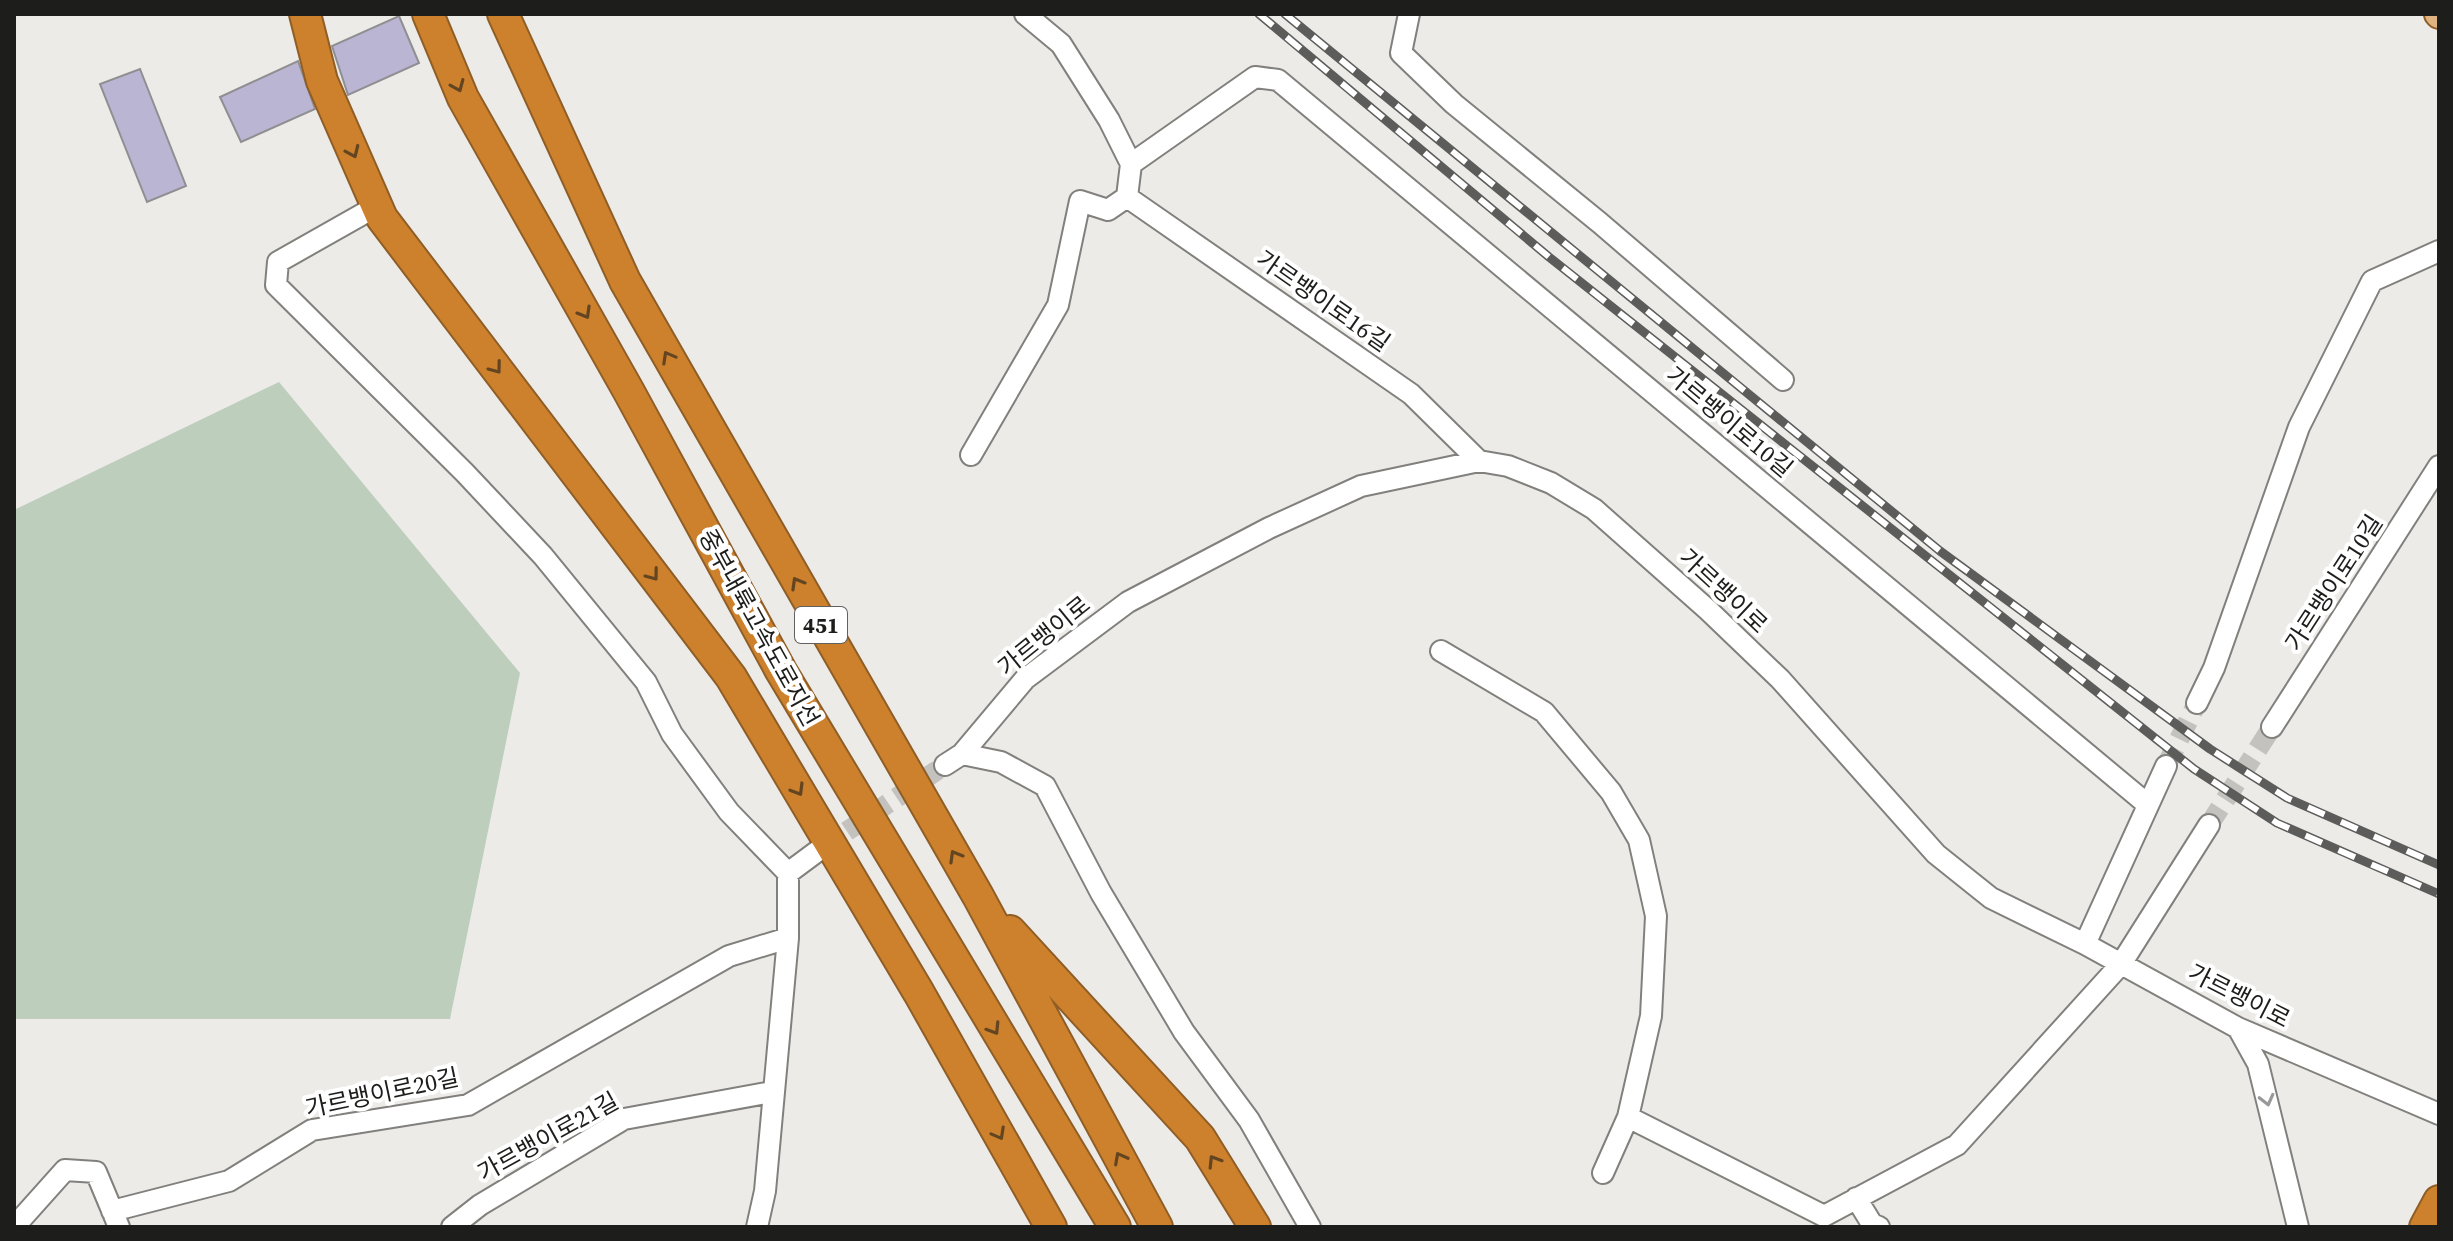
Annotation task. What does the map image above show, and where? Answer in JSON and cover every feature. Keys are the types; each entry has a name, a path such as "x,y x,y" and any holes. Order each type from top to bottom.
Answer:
{"highway":[{"path":"305,14 322,81 382,218 731,677 911,980 1051,1227"},
{"name":"중부내륙고속도로지선","path":"428,14 463,98 628,390 781,671 1115,1227"},
{"name":"451","path":"503,14 625,281 978,896 1157,1227"},
{"path":"978,896 1200,1138 1255,1227"},
{"path":"2425,1227 2439,1201"}],"street":[{"path":"971,455 1058,305 1080,201 1108,210 1127,197 1131,164 1109,120 1061,44 1025,14"},
{"path":"1409,14 1401,53 1454,104 1600,223 1783,380"},
{"name":"가르뱅이로10길","path":"1131,164 1255,77 1278,80 2147,804"},
{"name":"가르뱅이로16길","path":"1127,197 1411,394 1479,461"},
{"path":"377,206 278,262 276,285 465,473 543,556 646,682 672,734 729,812 788,873 788,938 765,1191 757,1227"},
{"path":"2197,703 2214,668 2299,427 2372,281 2439,251"},
{"name":"가르뱅이로","path":"1310,1227 1249,1120 1184,1032 1101,893 1045,786 1001,762 953,760 1025,679 1128,602 1269,528 1361,486 1479,461 1508,466 1551,483 1594,509 1780,679 1936,854 1991,898 2085,944 2238,1028 2439,1114"},
{"name":"가르뱅이로10길","path":"2272,727 2439,466"},
{"path":"1441,651 1544,712 1611,792 1639,840 1656,916 1651,1016 1628,1117 1603,1173"},
{"path":"2085,944 2166,766"},
{"path":"1628,1117 1808,1218 1824,1216 1957,1145 2121,964 2209,825"},
{"path":"788,873 819,850"},
{"name":"가르뱅이로20길","path":"14,1227 65,1170 96,1172 115,1219 229,1181 312,1130 468,1105 729,956 788,938"},
{"path":"2238,1028 2258,1064 2298,1227"},
{"name":"가르뱅이로21길","path":"452,1227 480,1205 624,1119 772,1092"},
{"path":"1856,1198 1872,1224 1879,1227"}],"green space":[{"path":"279,382 520,673 450,1019 14,1019 14,510"}],"building":[{"path":"399,16 419,63 348,95 332,46"},
{"path":"298,61 315,109 241,142 220,97"},
{"path":"140,69 186,186 147,202 100,84"}],"tunnel":[{"path":"2166,766 2197,703"},
{"path":"2209,825 2272,727"},
{"path":"822,848 945,765"}],"railway":[{"path":"1259,14 1549,257 2194,769 2277,823 2439,894"},
{"path":"1285,14 1940,551 2210,749 2287,798 2439,865"}]}
